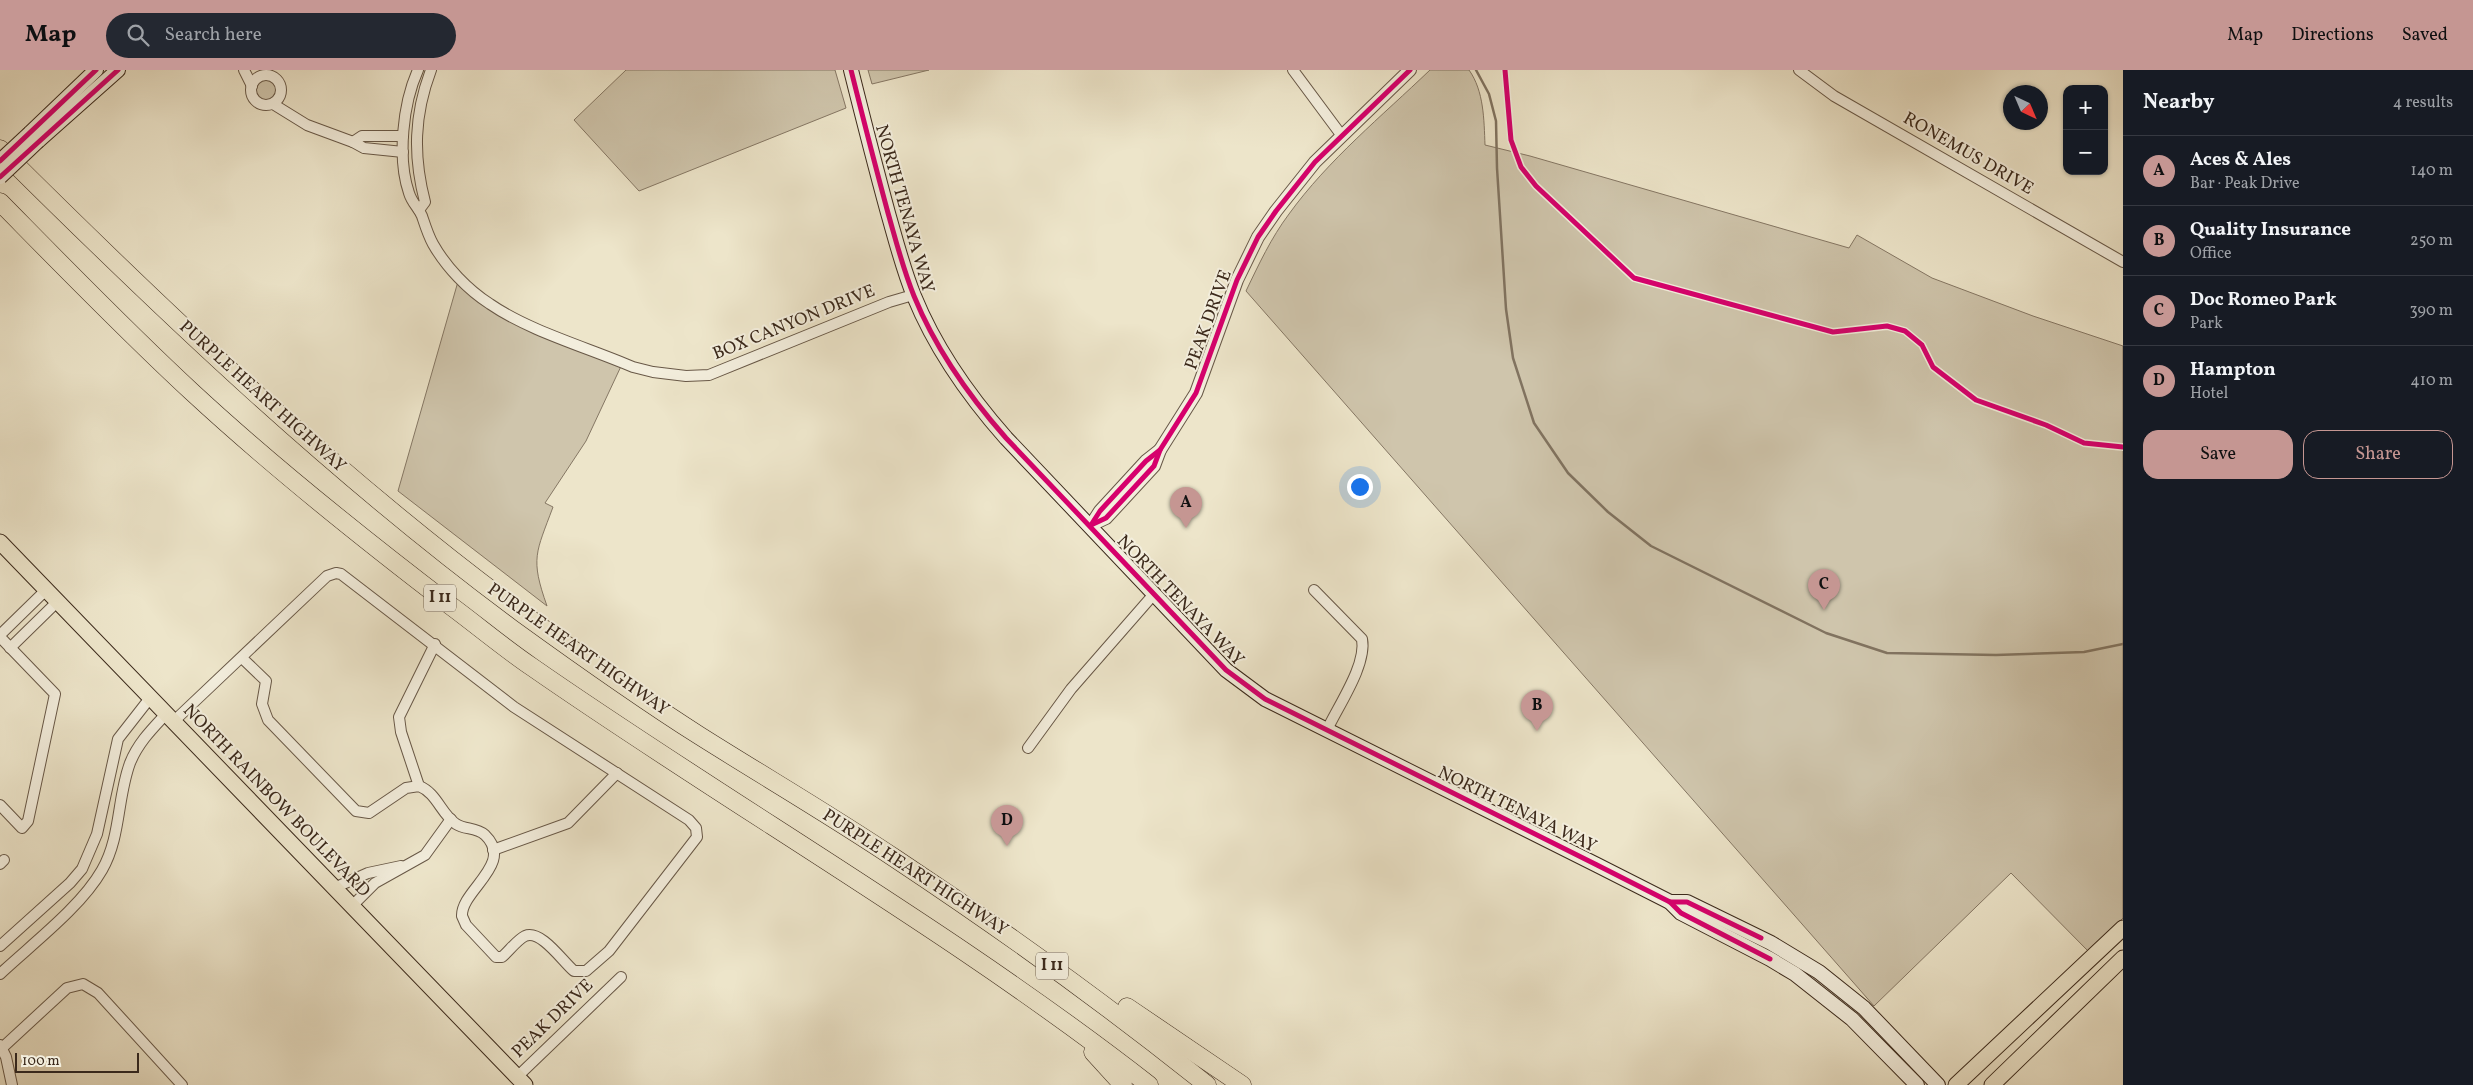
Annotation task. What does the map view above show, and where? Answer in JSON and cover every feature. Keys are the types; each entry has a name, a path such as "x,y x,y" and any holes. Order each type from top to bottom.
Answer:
{"highway":[{"name":"PURPLE HEART HIGHWAY","path":"0,149 123,272 226,369 386,507 446,555 526,615 697,734 892,856 1027,947 1207,1085"},
{"name":"I 11","path":"2,205 107,311 195,395 365,541 545,676 681,768 924,923 1072,1026 1148,1085"},
{"path":"892,856 936,875 1017,929 1170,1038 1242,1085"},
{"path":"1072,1026 1123,1085"}],"main road":[{"path":"0,177 96,70"},
{"path":"0,161 34,137 118,70"},
{"name":"NORTH TENAYA WAY","path":"850,70 895,238 913,295 937,344 976,403 1006,438 1210,654 1246,686 1265,699 1670,902 1680,913 1770,959 1807,983 1852,1019 1917,1085"},
{"name":"NORTH RAINBOW BOULEVARD","path":"0,542 352,906 517,1082"},
{"name":"NORTH TENAYA WAY","path":"1670,902 1687,902 1771,943 1819,972 1864,1008 1938,1085"},
{"path":"1956,1085 2084,967 2123,928"},
{"path":"1992,1085 2123,958"},
{"path":"2084,967 2099,981"}],"street":[{"path":"244,70 252,86 252,96 258,103 276,101 308,125 354,142 364,148 402,152"},
{"path":"250,70 262,76 272,76 279,82 276,101"},
{"name":"BOX CANYON DRIVE","path":"418,70 408,100 402,152 408,191 413,206 420,210 433,244 459,278 490,304 517,319 633,366 653,372 686,376 709,375 890,302 913,295"},
{"name":"BOX CANYON DRIVE","path":"420,210 425,202 417,169 418,114 431,70"},
{"path":"1293,70 1342,136"},
{"name":"PEAK DRIVE","path":"1090,525 1100,511 1146,461 1160,450 1184,414 1201,382 1231,296 1258,237 1290,191 1315,162 1410,70"},
{"name":"RONEMUS DRIVE","path":"1799,70 1834,96 2123,262"},
{"path":"252,86 262,76"},
{"path":"354,142 362,136 403,136"},
{"path":"0,974 83,897 95,881 113,846 130,764 145,736 170,718 242,658 327,576 336,573 346,577 434,644 514,707 689,820 696,828 696,837 609,950 586,970 574,971 544,940 534,935 524,936 502,957 496,957 466,925 462,911 488,871 493,857 493,850 490,842 480,831 457,824 437,800 419,786 401,732 400,717 434,644"},
{"path":"0,805 22,828 28,821 55,694 0,636 46,590"},
{"path":"1314,590 1362,639 1364,650 1360,662 1326,730"},
{"path":"1028,748 1077,682 1154,594"},
{"path":"10,648 57,602"},
{"path":"242,658 266,682 262,704 268,720 356,811 369,813 406,788 419,786"},
{"path":"0,946 70,883 82,869 96,834 118,739 150,698"},
{"path":"493,850 568,823 617,773"},
{"path":"352,906 376,883 425,855 452,819"},
{"path":"334,888 376,871 412,864"},
{"name":"PEAK DRIVE","path":"517,1082 621,977"},
{"path":"12,1085 1,1046 67,988 83,984 98,993 182,1085"}],"shaded area":[{"path":"626,70 835,70 846,108 639,191 574,120"},
{"path":"868,70 929,70 872,84"},
{"path":"1430,70 1469,70 1478,87 1480,96 1485,145 1530,156 1849,248 1857,235 1932,278 2033,316 2123,346 2123,918 2089,952 2011,873 1874,1006 1246,291 1277,232 1304,194 1356,139"},
{"path":"266,80 273,83 276,90 273,97 266,100 259,97 256,90 259,83"},
{"path":"459,278 490,304 623,362 586,441 545,503 553,507 539,546 537,566 538,577 547,606 398,491"}],"waterway":[{"path":"1476,70 1489,94 1496,121 1506,309 1513,358 1534,423 1568,473 1608,512 1651,546 1826,633 1887,653 1996,655 2084,652 2123,644"}],"cycle path":[{"path":"0,161 96,70"},
{"path":"0,177 118,70"},
{"path":"851,70 903,265 914,296 932,335 954,371 1006,438 1226,670 1265,699 1670,902 1681,913 1770,959"},
{"path":"1091,525 1106,518 1154,466 1160,450 1196,393 1237,280 1258,237 1276,211 1315,162 1410,70"},
{"path":"1505,70 1511,140 1521,167 1536,186 1634,278 1833,332 1887,326 1905,331 1922,345 1933,367 1976,400 2046,425 2084,443 2123,447"},
{"path":"1091,525 1100,511 1146,461 1160,450"},
{"path":"1670,902 1687,902 1761,938"}],"place":[{"name":"Aces & Ales","path":"1186,528"},
{"name":"Doc Romeo Park","path":"1824,610"},
{"name":"Quality Insurance","path":"1537,731"},
{"name":"Hampton","path":"1007,846"}]}
